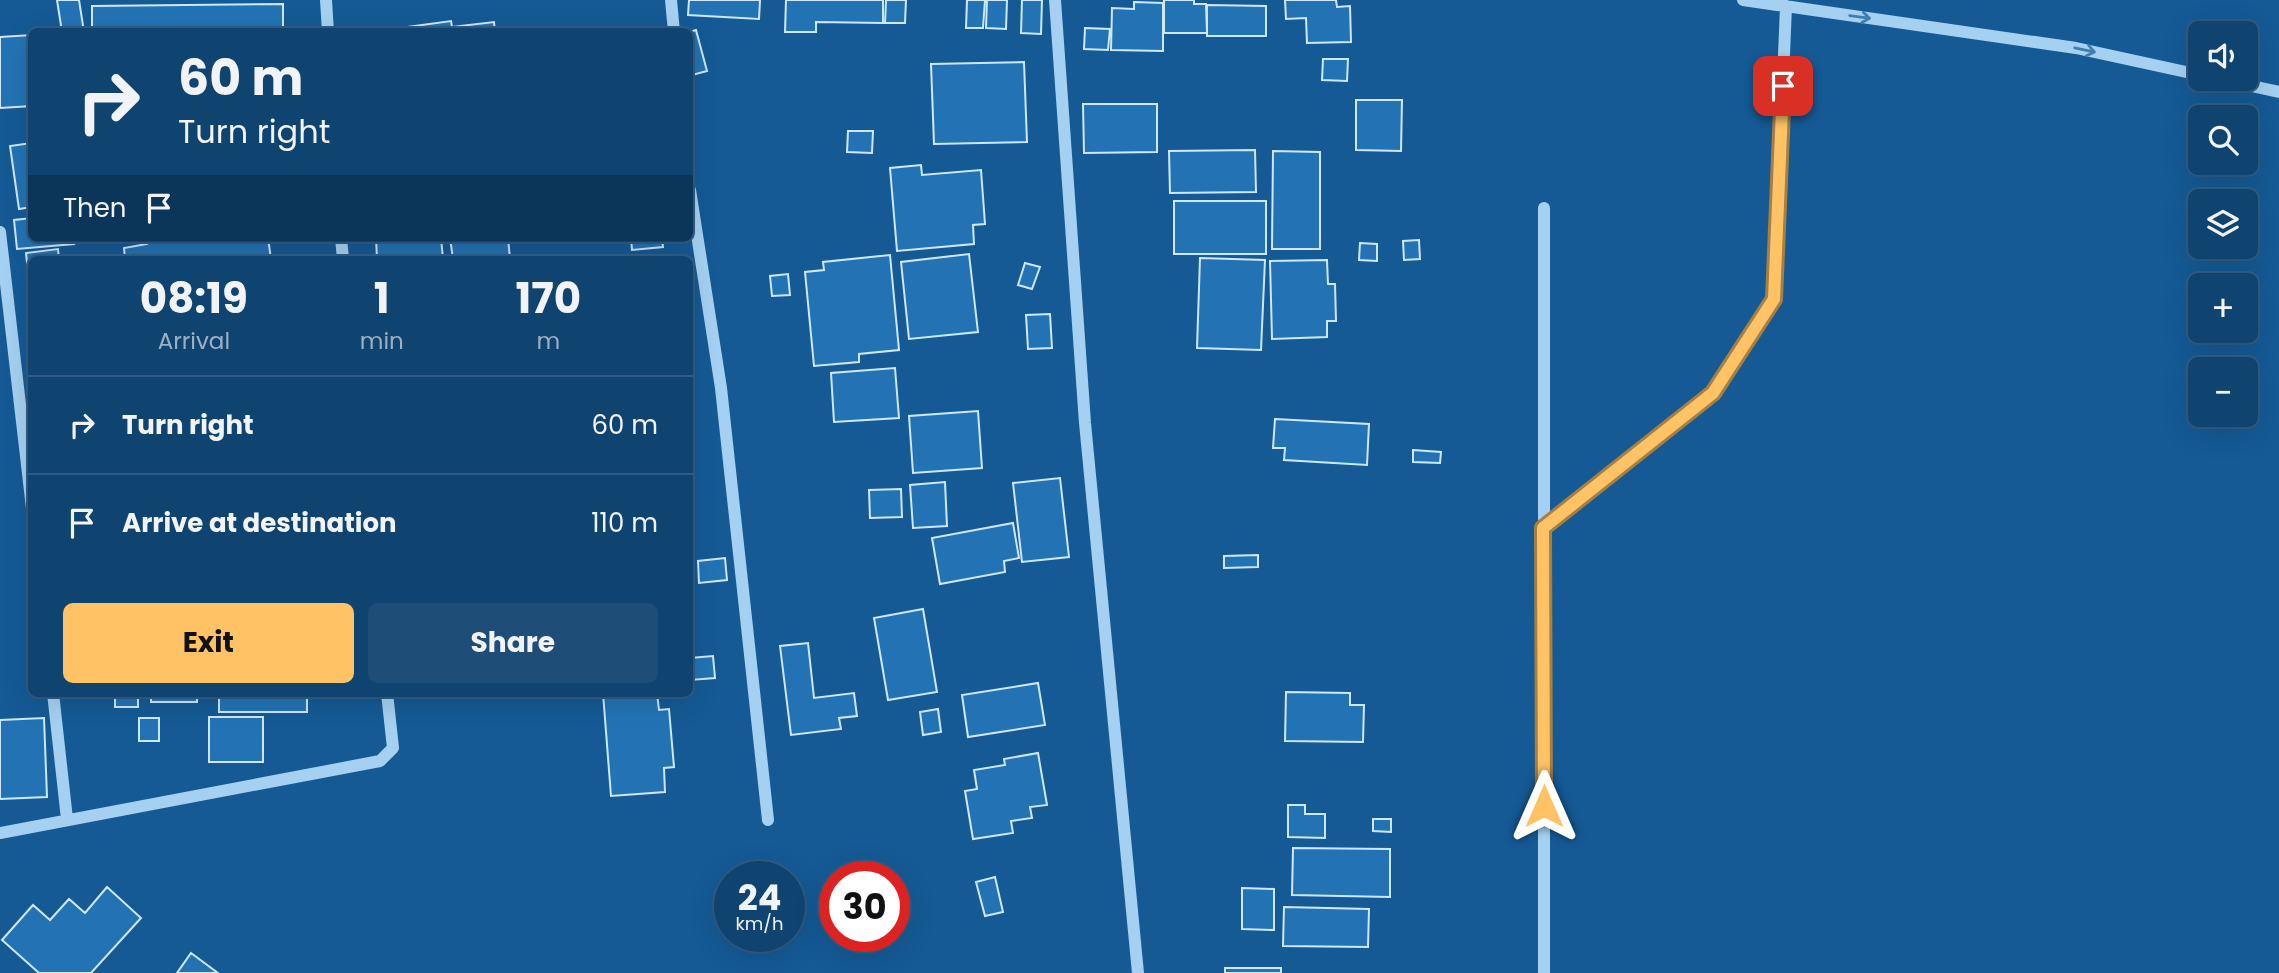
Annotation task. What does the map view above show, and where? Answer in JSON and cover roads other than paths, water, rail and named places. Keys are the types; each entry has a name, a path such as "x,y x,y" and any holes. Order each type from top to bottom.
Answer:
{"street":[{"path":"326,0 328,28"},
{"path":"671,0 674,28"},
{"path":"1055,0 1085,423 1138,973"},
{"path":"1744,0 2076,48 2188,72"},
{"path":"1543,528 1713,393 1774,299 1786,6"},
{"path":"2258,87 2279,92"},
{"path":"1544,208 1545,973"},
{"path":"693,209 721,388 768,820"},
{"path":"0,232 28,474"},
{"path":"53,697 67,819"},
{"path":"0,833 380,761 393,748 387,697"}]}
